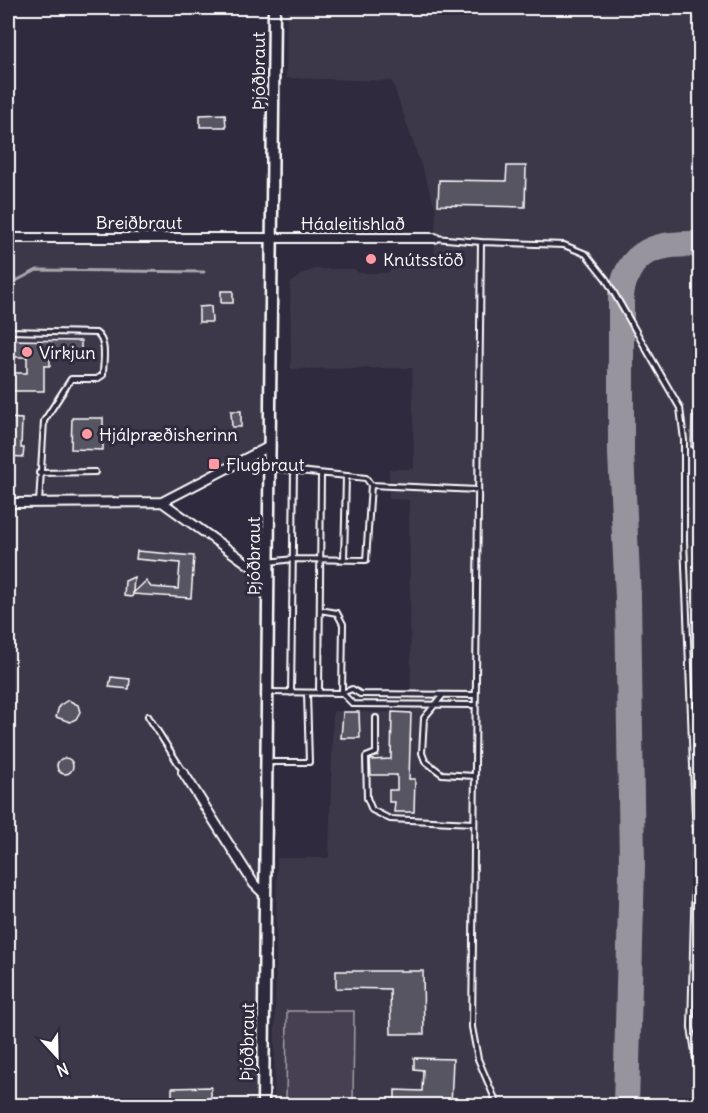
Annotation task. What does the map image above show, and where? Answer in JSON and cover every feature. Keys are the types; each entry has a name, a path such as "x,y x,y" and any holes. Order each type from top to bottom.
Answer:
{"street":[{"name":"Þjóðbraut","path":"263,1106 274,8"},
{"name":"Breiðbraut","path":"8,238 272,238"},
{"name":"Háaleitishlað","path":"272,238 435,238"},
{"path":"8,503 162,502 270,446"},
{"path":"162,502 269,579"},
{"path":"183,772 254,884 266,896"}],"lane":[{"path":"435,238 564,245 586,254 606,279 680,408 684,440 684,541 698,841 692,1027 700,1083"},
{"path":"481,242 474,695 472,1027 478,1059 498,1106"},
{"path":"8,331 96,333 102,338 104,345 103,375 97,379 71,380 44,421 39,473 39,504"},
{"path":"269,562 293,559 362,561 368,557 371,485 366,478 270,468"},
{"path":"291,693 294,470"},
{"path":"39,473 94,472"},
{"path":"319,693 321,474"},
{"path":"344,560 346,477"},
{"path":"371,485 477,490"},
{"path":"320,610 337,613 343,624 342,693 353,704 474,705"},
{"path":"268,692 342,693 352,689 360,694 474,695"},
{"path":"268,762 309,762 308,693"},
{"path":"444,695 432,705 422,724 422,753 425,760 442,774 474,776"},
{"path":"148,716 183,772"},
{"path":"375,718 376,753 366,757 366,798 372,810 390,819 473,823"}],"shaded area":[{"path":"287,8 700,8 700,1105 274,1106 277,858 329,858 333,711 411,713 409,500 389,499 389,469 414,469 412,368 291,369 290,284 301,274 315,269 354,269 359,273 387,273 401,262 434,262 436,209 392,81 286,78"},
{"path":"8,238 271,238 270,446 162,502 269,579 263,1105 8,1105"},
{"path":"287,1011 354,1011 353,1105 286,1105"}],"building":[{"path":"225,114 226,127 200,127 200,115"},
{"path":"507,166 526,166 525,207 438,205 439,180 506,181"},
{"path":"221,291 233,291 233,303 221,303"},
{"path":"211,306 212,322 199,322 199,307"},
{"path":"8,340 81,341 81,358 50,358 50,366 44,366 44,391 8,391 8,373 27,373 27,357 8,357"},
{"path":"231,411 241,411 241,427 232,427"},
{"path":"692,416 700,417 700,447 691,447"},
{"path":"8,418 22,419 23,457 8,456"},
{"name":"Hjálpræðisherinn","path":"72,418 103,418 103,450 71,449"},
{"path":"137,551 194,556 191,598 133,594 132,597 124,596 125,581 134,577 133,593 146,581 151,587 178,589 180,563 136,559"},
{"path":"111,677 130,679 129,689 109,687"},
{"path":"68,700 78,705 80,712 76,719 70,722 56,717 59,706"},
{"path":"343,712 359,712 360,738 341,738"},
{"path":"392,712 411,713 409,779 415,779 414,812 394,812 395,802 389,802 389,790 397,790 397,775 371,775 370,760 391,759"},
{"path":"65,758 71,760 73,766 71,772 65,774 59,772 57,766 59,760"},
{"path":"336,971 423,971 424,1034 391,1034 390,989 336,988"},
{"path":"414,1058 453,1059 451,1106 395,1106 395,1090 422,1091 423,1070 414,1069"},
{"path":"211,1087 211,1106 172,1106 172,1088"}],"waterway":[{"path":"8,285 37,270 204,272"}],"taxiway":[{"path":"626,1106 632,864 628,597 621,454 621,295 625,279 638,258 659,247 700,244"}],"place":[{"name":"Knútsstöð","path":"371,259"},
{"name":"Virkjun","path":"27,352"},
{"name":"Hjálpræðisherinn","path":"87,434"},
{"name":"Flugbraut","path":"214,464"}]}
